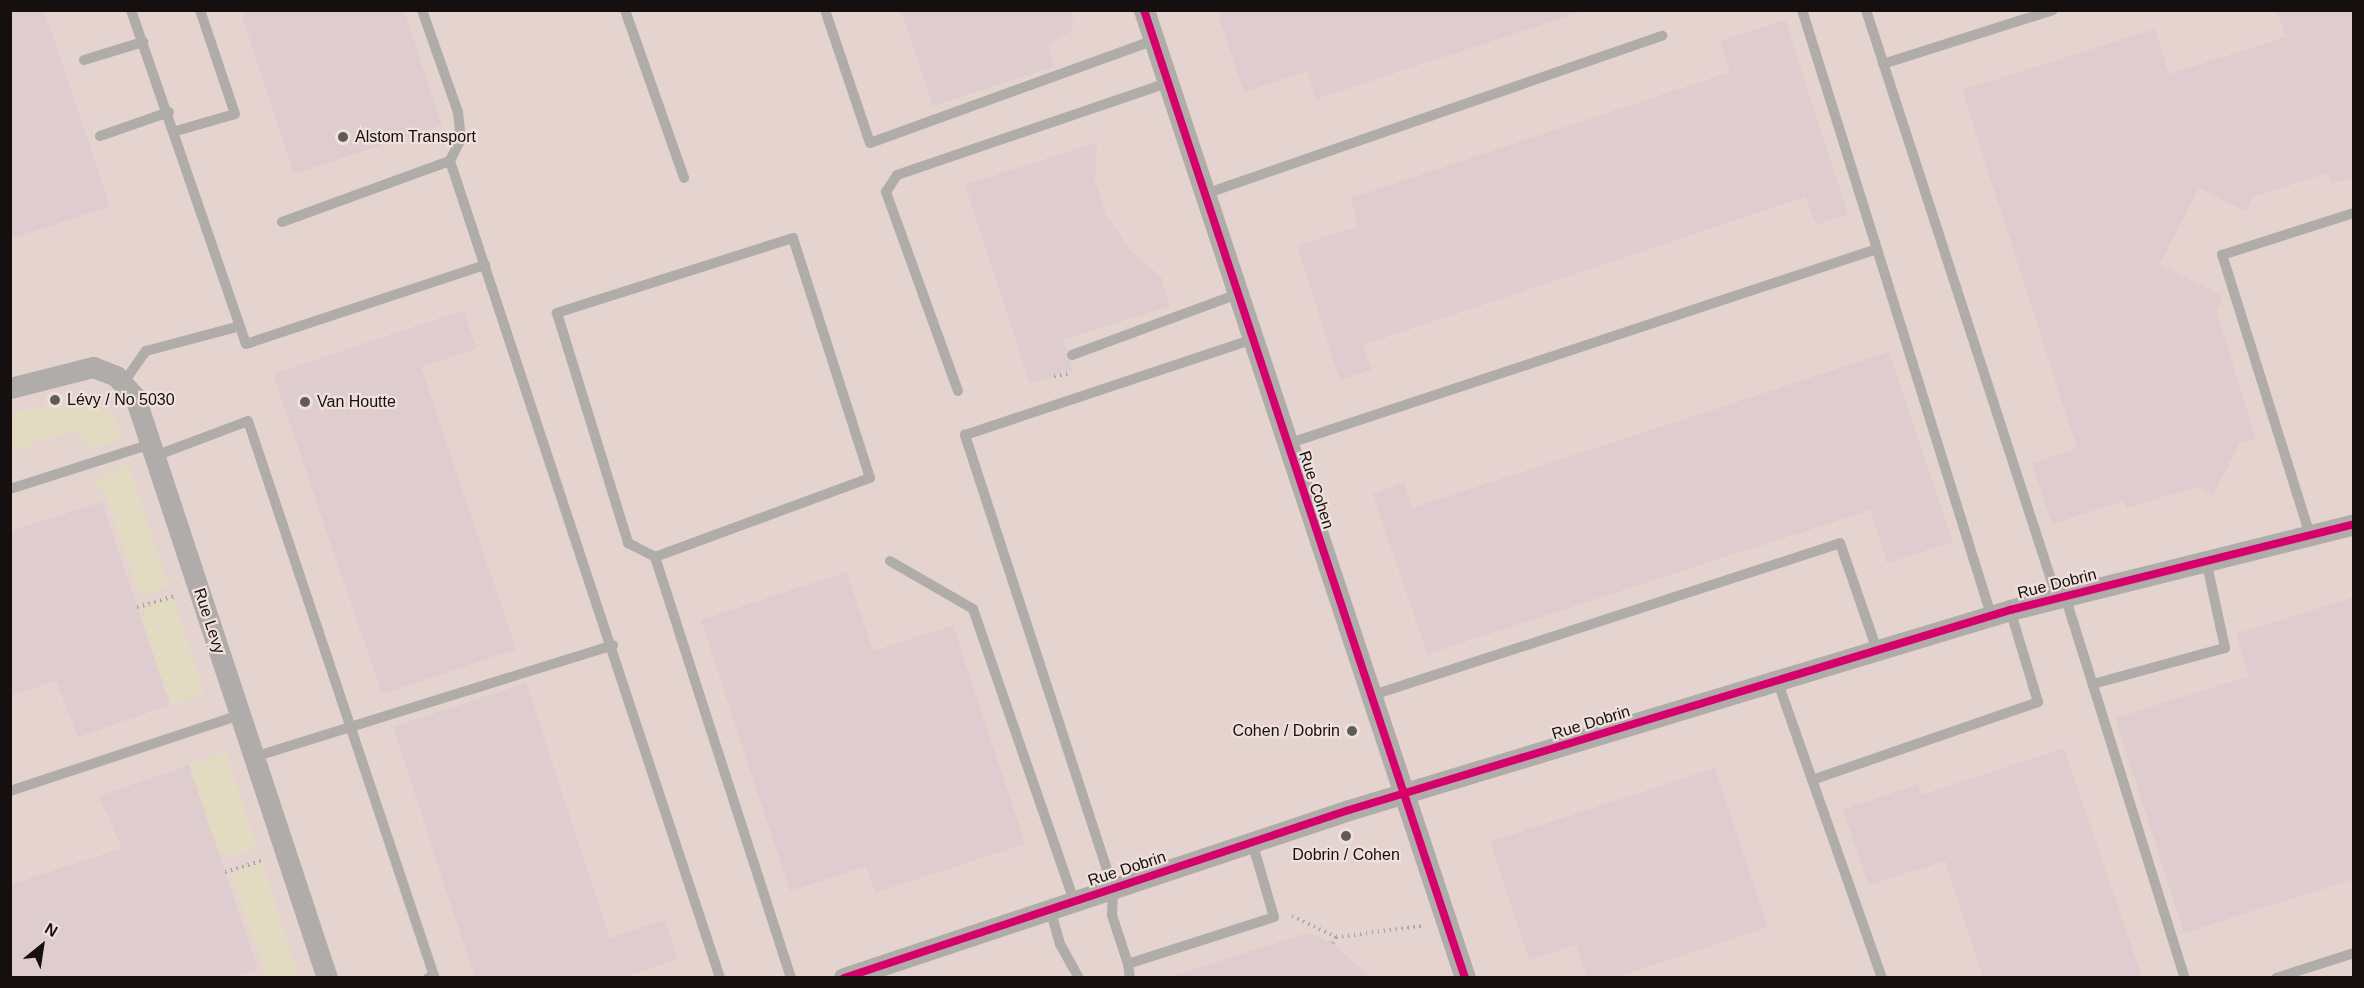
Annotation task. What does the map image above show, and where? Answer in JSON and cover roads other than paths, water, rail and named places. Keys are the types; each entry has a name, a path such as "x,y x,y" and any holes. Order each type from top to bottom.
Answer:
{"street":[{"name":"Rue Cohen","path":"1144,10 1465,978"},
{"path":"10,388 81,367 101,369 124,382"},
{"name":"Rue Levy","path":"124,382 135,397 327,978"},
{"name":"Rue Dobrin","path":"844,978 1252,842 1777,680 2001,613 2354,524"}],"lane":[{"path":"131,10 176,131 246,344 485,265"},
{"path":"176,131 235,114 200,10"},
{"path":"282,222 450,161 461,139 458,112 422,10"},
{"path":"625,10 684,178"},
{"path":"825,10 870,144 1154,40"},
{"path":"1802,10 1877,249 2001,613 2038,702 1812,780"},
{"path":"1866,10 2061,597 2093,684 2185,978"},
{"path":"1883,64 2053,10"},
{"path":"1205,194 1662,36"},
{"path":"84,60 143,42"},
{"path":"958,391 886,192 897,176 1168,83"},
{"path":"100,136 169,112"},
{"path":"450,161 613,645 720,978"},
{"path":"2310,535 2222,255 2354,213"},
{"path":"655,557 870,478 793,238 557,314 628,543 655,557 791,978"},
{"path":"1287,444 1877,249"},
{"path":"1072,355 1238,294"},
{"path":"124,382 146,351 240,326"},
{"path":"1130,978 1128,964 1112,915 1113,888 965,435 1252,339"},
{"path":"10,489 248,421 434,976 428,978"},
{"path":"1370,696 1840,543 1877,650"},
{"path":"2093,684 2225,648 2206,560"},
{"path":"890,561 974,609 1074,901"},
{"path":"254,758 613,645"},
{"path":"1777,680 1882,978"},
{"path":"10,791 240,715"},
{"path":"1128,964 1274,917 1252,842"},
{"path":"1050,909 1060,944 1078,978"},
{"path":"2276,978 2354,953"}],"place":[{"name":"Alstom Transport","path":"343,137"},
{"name":"Lévy / No 5030","path":"55,400"},
{"name":"Van Houtte","path":"305,402"},
{"name":"Cohen / Dobrin","path":"1352,731"},
{"name":"Dobrin / Cohen","path":"1346,836"}]}
